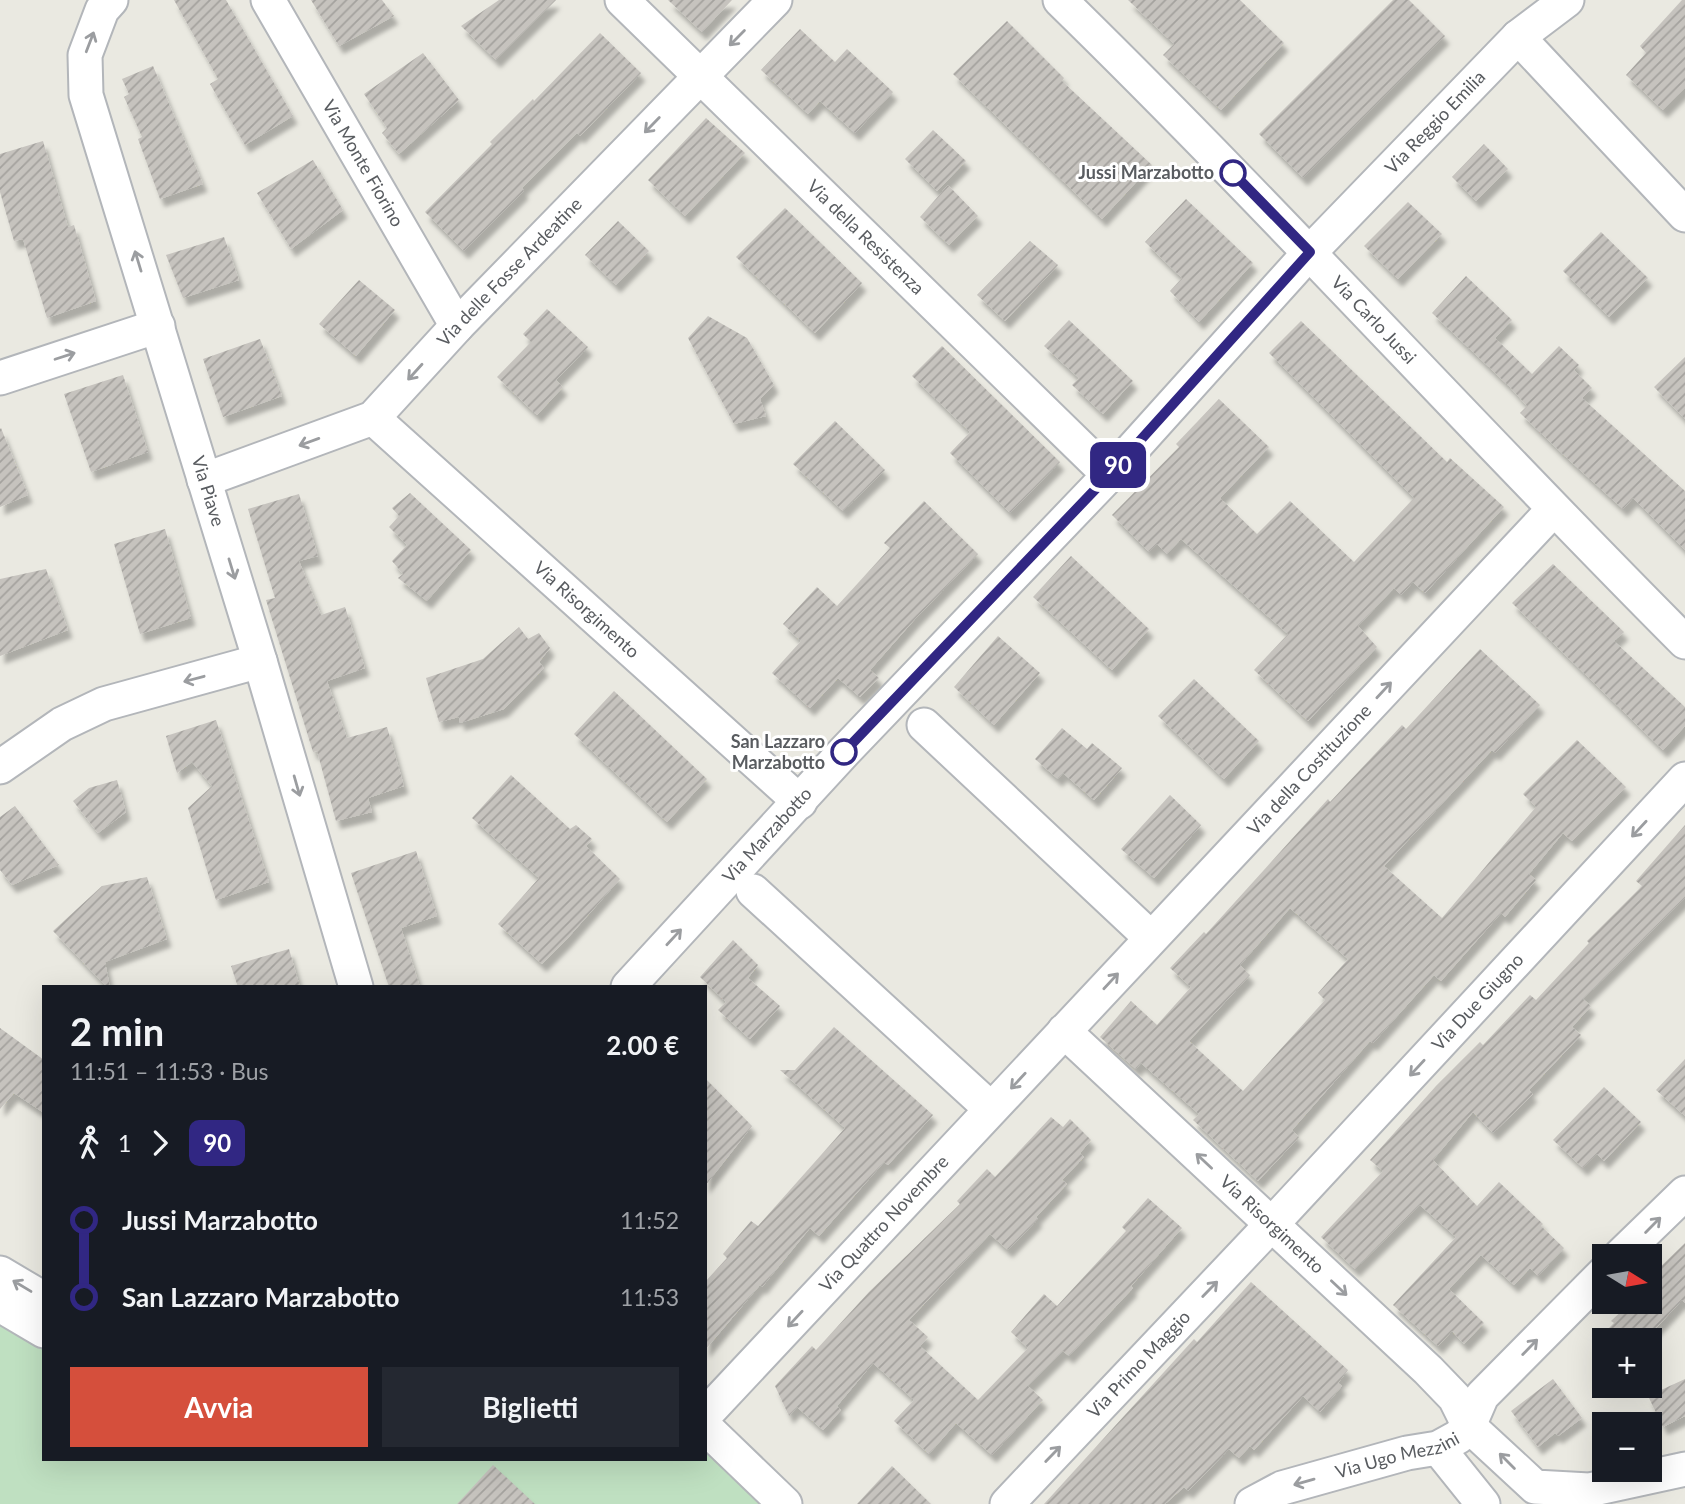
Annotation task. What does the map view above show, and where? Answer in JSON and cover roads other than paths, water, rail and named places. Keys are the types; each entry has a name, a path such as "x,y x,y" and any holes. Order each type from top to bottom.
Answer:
{"street":[{"name":"Via Piave","path":"111,0 102,10 85,55 86,95 260,661 355,985"},
{"name":"Via Monte Fiorino","path":"268,0 457,326"},
{"name":"Via della Resistenza","path":"622,0 1109,475"},
{"name":"Via delle Fosse Ardeatine","path":"204,480 373,418 457,326 775,0"},
{"name":"Via Carlo Jussi","path":"1060,0 1169,107 1553,510 1685,642"},
{"name":"Via Reggio Emilia","path":"1310,252 1518,37 1567,0"},
{"path":"1518,37 1685,215"},
{"name":"Via Marzabotto","path":"630,985 844,752 1109,475 1310,252"},
{"path":"0,377 158,326"},
{"name":"Via Risorgimento","path":"373,418 800,802"},
{"name":"Via della Costituzione","path":"1064,1031 1553,510"},
{"path":"0,767 62,724 104,704 260,661"},
{"path":"924,725 1151,938"},
{"name":"Via Due Giugno","path":"1271,1225 1685,779"},
{"path":"753,891 992,1109"},
{"name":"Via Risorgimento","path":"1064,1031 1428,1370 1455,1398 1469,1426"},
{"name":"Via Quattro Novembre","path":"707,1413 1064,1031"},
{"path":"1632,1244 1685,1193"},
{"name":"Via Primo Maggio","path":"1006,1504 1271,1225"},
{"path":"0,1273 42,1298"},
{"path":"1469,1426 1482,1396 1592,1285"},
{"path":"0,1305 42,1330"},
{"name":"Via Ugo Mezzini","path":"1252,1504 1282,1488 1407,1452 1438,1448 1458,1437 1469,1426 1540,1496 1589,1490 1685,1469"},
{"path":"707,1429 785,1504"},
{"path":"1438,1448 1483,1504"}],"place":[{"name":"Jussi Marzabotto","path":"1233,173"},
{"name":"San Lazzaro Marzabotto","path":"844,752"}]}
